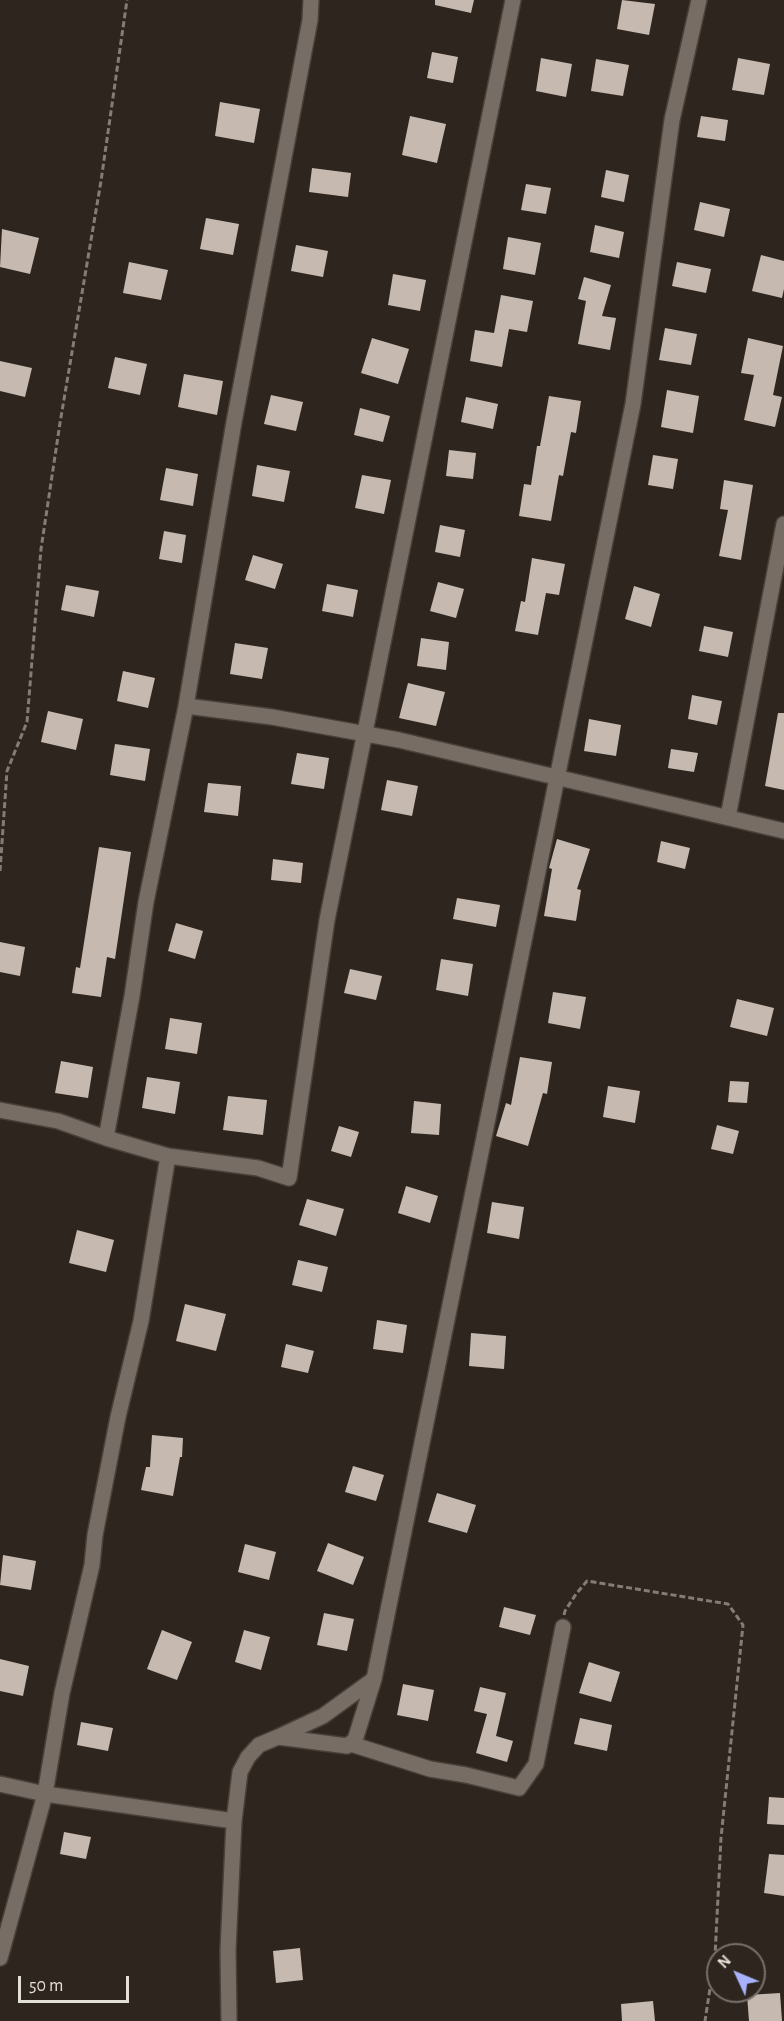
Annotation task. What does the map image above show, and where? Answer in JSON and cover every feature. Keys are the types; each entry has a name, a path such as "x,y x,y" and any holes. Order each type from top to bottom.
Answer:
{"lane":[{"path":"106,1138 132,996 146,902 186,706 234,422 310,20 311,0"},
{"path":"0,1110 58,1121 168,1156 258,1168 289,1178 327,920 513,0"},
{"path":"278,1737 347,1746 351,1744 355,1740 374,1679 633,404 672,120 699,0"},
{"path":"728,817 784,524"},
{"path":"186,706 272,717 399,740 784,831"},
{"path":"0,1958 45,1794 62,1694 92,1565 95,1535 118,1417 141,1321 168,1156"},
{"path":"351,1744 430,1769 466,1774 519,1788 536,1764 563,1627"},
{"path":"229,2021 228,1950 234,1821 240,1772 248,1757 260,1745 322,1716 374,1679"},
{"path":"0,1784 45,1794 234,1821"}],"path":[{"path":"0,871 7,771 27,722 42,549 127,0"},
{"path":"563,1627 565,1611 587,1581 728,1604 742,1625 721,1839 715,1956 705,2021"}],"building":[{"path":"435,0 474,0 471,13 435,5"},
{"path":"622,0 655,4 649,35 617,29"},
{"path":"432,52 458,57 453,83 427,78"},
{"path":"541,58 572,64 566,97 536,91"},
{"path":"738,58 770,64 764,95 732,90"},
{"path":"596,59 629,65 623,96 591,91"},
{"path":"220,102 260,109 254,143 215,136"},
{"path":"410,116 446,124 437,163 402,155"},
{"path":"701,116 728,120 725,141 697,137"},
{"path":"312,168 351,173 348,197 309,192"},
{"path":"606,170 629,175 624,202 601,197"},
{"path":"526,184 551,188 546,214 521,210"},
{"path":"700,202 730,209 724,237 694,230"},
{"path":"206,218 239,224 233,255 200,249"},
{"path":"595,225 624,232 619,258 590,252"},
{"path":"2,229 39,238 30,274 0,267"},
{"path":"508,237 541,243 535,275 503,269"},
{"path":"296,245 328,251 323,277 291,271"},
{"path":"761,255 784,261 782,298 752,291"},
{"path":"129,262 168,270 161,300 123,293"},
{"path":"677,262 711,269 706,293 672,286"},
{"path":"393,274 426,280 420,311 388,305"},
{"path":"584,277 611,285 602,316 616,318 610,350 578,344 586,301 578,299"},
{"path":"501,295 533,301 527,332 509,329 502,367 470,361 475,330 494,333"},
{"path":"665,328 697,334 691,365 659,360"},
{"path":"372,338 409,349 398,384 361,373"},
{"path":"748,338 783,346 773,395 782,397 775,427 744,420 754,375 741,373"},
{"path":"115,357 147,364 140,395 108,388"},
{"path":"0,361 32,368 25,397 0,391"},
{"path":"184,374 223,381 217,415 178,407"},
{"path":"667,390 699,396 693,433 661,427"},
{"path":"271,395 303,402 296,431 264,424"},
{"path":"549,396 581,401 576,433 571,432 563,476 559,475 551,521 519,516 524,484 531,485 537,446 540,446"},
{"path":"466,397 498,404 493,429 461,422"},
{"path":"360,408 390,416 383,442 354,435"},
{"path":"449,450 476,453 473,479 446,476"},
{"path":"653,455 678,459 673,489 648,485"},
{"path":"257,465 290,471 284,502 252,496"},
{"path":"166,468 198,474 193,506 160,500"},
{"path":"362,475 391,480 384,514 355,508"},
{"path":"724,480 753,485 741,560 719,556 728,510 720,509"},
{"path":"440,525 465,530 460,557 435,552"},
{"path":"164,531 186,535 182,563 159,559"},
{"path":"253,555 283,564 275,589 245,580"},
{"path":"532,558 565,564 559,595 546,593 538,635 515,631 521,601 525,602"},
{"path":"438,582 464,589 456,618 430,611"},
{"path":"327,584 358,590 353,617 322,611"},
{"path":"66,585 99,591 94,617 61,610"},
{"path":"634,586 660,594 651,627 625,619"},
{"path":"704,626 733,632 728,657 699,651"},
{"path":"421,638 449,642 446,670 417,666"},
{"path":"235,643 268,648 262,679 230,674"},
{"path":"123,671 155,678 148,708 117,701"},
{"path":"408,683 445,692 436,726 399,718"},
{"path":"692,695 722,701 717,725 688,719"},
{"path":"48,711 83,719 76,750 41,742"},
{"path":"778,713 784,713 784,790 765,786"},
{"path":"589,719 621,725 616,756 584,751"},
{"path":"115,744 150,749 145,781 110,775"},
{"path":"671,749 698,753 694,772 668,768"},
{"path":"297,753 329,758 324,789 291,784"},
{"path":"387,780 418,786 412,816 381,810"},
{"path":"208,783 241,786 238,816 204,812"},
{"path":"557,839 590,849 577,889 581,890 576,921 544,916 552,869 549,868"},
{"path":"661,841 690,848 685,869 657,862"},
{"path":"99,847 131,852 115,959 107,957 101,997 72,993 76,967 80,968"},
{"path":"273,859 303,863 301,883 271,880"},
{"path":"457,898 500,905 496,927 453,919"},
{"path":"176,923 203,931 195,959 168,951"},
{"path":"0,942 25,947 20,976 0,972"},
{"path":"441,959 473,964 468,996 436,990"},
{"path":"350,969 382,976 376,1000 344,993"},
{"path":"553,992 586,997 580,1029 548,1023"},
{"path":"737,999 774,1008 767,1036 730,1027"},
{"path":"170,1018 202,1023 197,1054 165,1049"},
{"path":"520,1057 552,1062 547,1094 543,1093 528,1146 496,1136 506,1103 511,1105"},
{"path":"61,1061 93,1067 88,1098 55,1093"},
{"path":"147,1077 180,1082 175,1114 142,1108"},
{"path":"730,1081 749,1082 747,1103 728,1102"},
{"path":"608,1086 640,1091 635,1123 603,1117"},
{"path":"228,1096 267,1100 263,1135 223,1130"},
{"path":"414,1101 441,1104 439,1135 411,1133"},
{"path":"717,1125 739,1131 733,1154 711,1149"},
{"path":"339,1126 359,1132 351,1157 331,1151"},
{"path":"406,1186 438,1196 430,1223 398,1213"},
{"path":"307,1199 344,1209 336,1236 299,1225"},
{"path":"492,1202 524,1207 519,1239 487,1233"},
{"path":"77,1230 114,1240 106,1272 69,1263"},
{"path":"298,1260 328,1267 322,1292 292,1285"},
{"path":"185,1304 226,1314 216,1351 176,1341"},
{"path":"377,1320 407,1325 403,1353 373,1349"},
{"path":"471,1333 506,1336 504,1369 469,1366"},
{"path":"286,1344 314,1351 308,1373 281,1367"},
{"path":"152,1435 183,1438 182,1457 180,1457 173,1496 141,1490 146,1467 150,1467"},
{"path":"353,1466 384,1475 376,1501 345,1492"},
{"path":"437,1493 476,1505 467,1533 428,1522"},
{"path":"328,1543 364,1557 353,1585 317,1571"},
{"path":"245,1544 276,1552 269,1580 238,1572"},
{"path":"3,1555 36,1561 31,1590 0,1585"},
{"path":"504,1607 536,1615 530,1635 499,1627"},
{"path":"324,1613 354,1619 347,1651 317,1645"},
{"path":"162,1630 192,1642 177,1680 147,1669"},
{"path":"244,1630 270,1637 261,1670 235,1662"},
{"path":"0,1659 29,1666 23,1696 0,1691"},
{"path":"589,1662 620,1672 611,1702 579,1693"},
{"path":"403,1684 434,1690 428,1721 397,1715"},
{"path":"480,1687 506,1693 496,1736 513,1741 507,1762 476,1753 487,1714 474,1711"},
{"path":"580,1718 612,1725 607,1751 574,1744"},
{"path":"81,1722 113,1728 108,1751 77,1745"},
{"path":"769,1797 784,1798 784,1825 767,1824"},
{"path":"64,1832 91,1837 86,1859 60,1854"},
{"path":"769,1854 784,1855 784,1896 764,1893"},
{"path":"300,1948 303,1980 276,1983 273,1951"},
{"path":"780,1993 782,2021 749,2021 748,2003 766,2003 766,1994"},
{"path":"653,2001 655,2021 622,2021 621,2004"}]}
